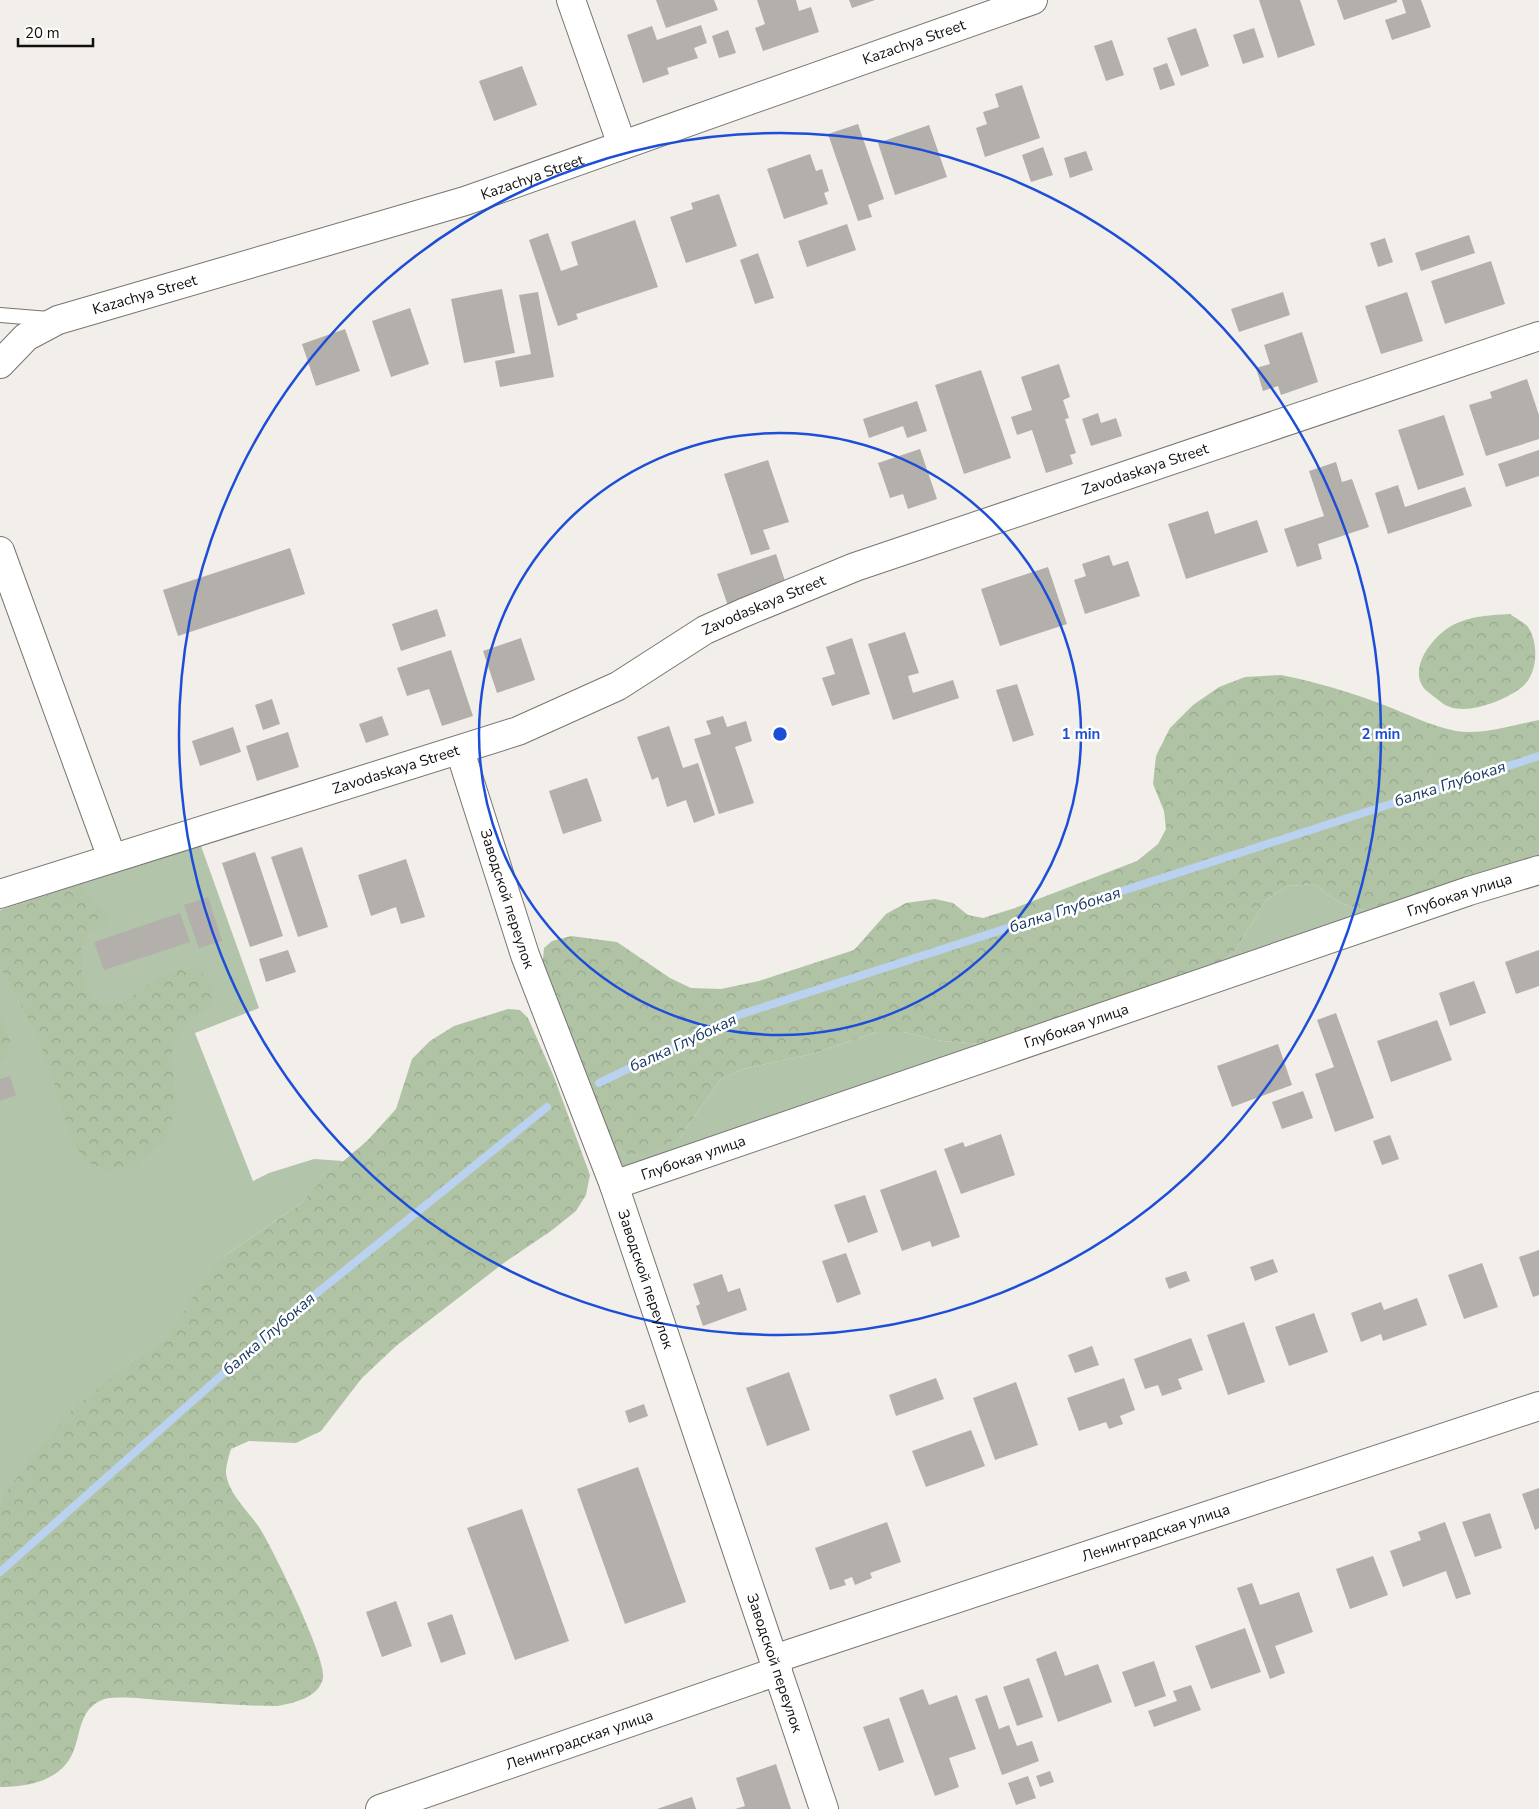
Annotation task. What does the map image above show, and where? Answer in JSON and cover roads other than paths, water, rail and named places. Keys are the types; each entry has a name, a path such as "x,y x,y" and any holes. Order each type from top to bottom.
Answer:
{"street":[{"path":"571,0 622,145"},
{"name":"Kazachya Street","path":"0,364 26,337 58,320 465,201 1033,0"},
{"name":"Zavodaskaya Street","path":"0,894 460,751 518,731 618,686 705,630 743,612 854,568 1539,336"},
{"path":"0,551 112,858"},
{"name":"Заводской переулок","path":"460,751 525,955 614,1185 824,1809"},
{"name":"Глубокая улица","path":"614,1185 1405,913 1539,870"},
{"name":"Ленинградская улица","path":"380,1809 776,1665 1539,1406"}],"lane":[{"path":"0,315 58,320"}],"waterway":[{"name":"балка Глубокая","path":"599,1083 739,1015 1539,756"},
{"name":"балка Глубокая","path":"0,1572 285,1319 547,1107"}]}
